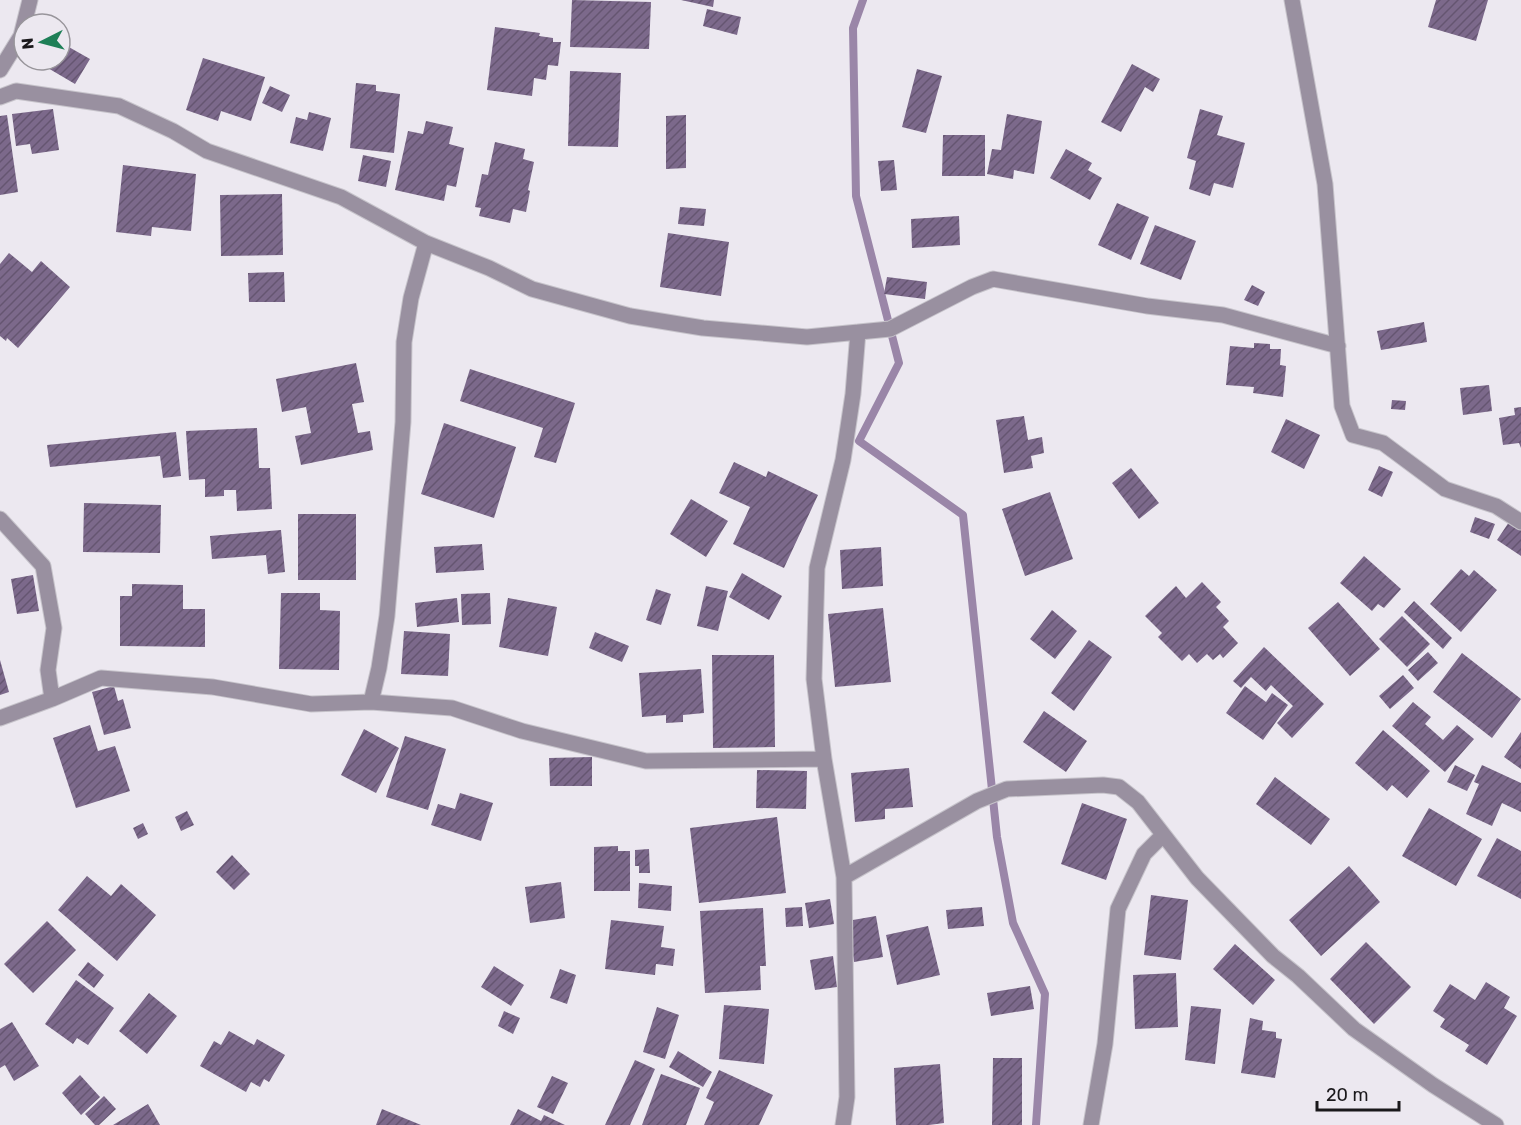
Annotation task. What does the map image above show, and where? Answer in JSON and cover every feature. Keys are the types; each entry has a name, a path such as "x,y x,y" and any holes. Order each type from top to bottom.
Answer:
{"street":[{"path":"0,70 21,36 30,0"},
{"path":"1292,0 1325,183 1342,406 1353,435 1383,443 1445,489 1496,506 1521,522"},
{"path":"0,97 16,91 119,106 173,131 207,151 341,197 426,243 489,268 532,289 630,316 703,328 807,337 890,329 993,279 1147,306 1223,315 1338,346"},
{"path":"371,702 387,616 403,422 404,342 411,298 426,243"},
{"path":"843,1125 847,1097 844,876 824,759 814,679 817,568 843,460 853,394 858,332"},
{"path":"0,519 43,566 54,628 48,670 52,699"},
{"path":"0,718 101,678 213,687 311,704 371,702 452,708 522,731 646,761 824,759"},
{"path":"844,876 977,801 1007,789 1103,785 1119,787 1138,802 1197,878 1273,956 1298,976 1354,1029 1433,1085 1496,1125"},
{"path":"1091,1125 1105,1044 1118,909 1144,854 1163,835"}],"building":[{"path":"572,0 651,2 649,49 570,47"},
{"path":"681,0 714,0 713,7"},
{"path":"1436,0 1488,0 1476,41 1428,27"},
{"path":"707,9 741,17 737,35 703,26"},
{"path":"495,27 540,33 539,36 553,38 553,42 561,42 558,66 548,65 546,80 534,78 532,96 487,90"},
{"path":"72,49 90,59 75,84 55,72 72,72"},
{"path":"203,58 265,77 251,121 221,111 218,121 186,110"},
{"path":"1132,64 1160,79 1153,92 1145,87 1121,132 1101,122"},
{"path":"917,69 942,76 926,133 902,127"},
{"path":"570,71 621,73 618,147 568,146"},
{"path":"356,83 376,85 376,91 400,94 394,153 350,148"},
{"path":"270,86 290,95 282,112 262,103"},
{"path":"53,109 59,150 32,154 30,144 16,146 12,114"},
{"path":"1200,109 1223,116 1217,135 1245,143 1233,188 1214,183 1210,196 1189,189 1196,161 1187,158"},
{"path":"309,112 331,118 323,151 290,143 296,117 307,120"},
{"path":"1007,114 1042,121 1034,174 1014,170 1013,179 987,174 992,149 1001,150"},
{"path":"7,115 18,192 0,195 0,116"},
{"path":"686,115 686,168 666,169 666,116"},
{"path":"426,121 453,127 449,144 464,148 456,187 447,185 444,201 395,190 408,131 423,134"},
{"path":"943,135 985,135 985,176 942,176"},
{"path":"495,142 525,149 523,159 534,162 526,212 513,209 510,223 479,216 481,208 475,207 482,174 488,175"},
{"path":"1066,149 1092,163 1088,170 1102,178 1090,200 1050,178"},
{"path":"363,155 391,161 386,187 358,181"},
{"path":"894,160 897,190 881,191 878,161"},
{"path":"123,165 196,174 191,231 152,227 151,236 116,232"},
{"path":"282,194 283,255 221,256 220,195"},
{"path":"1117,203 1149,217 1131,260 1098,245"},
{"path":"680,207 706,209 704,226 678,224"},
{"path":"959,216 960,245 912,248 911,219"},
{"path":"1155,225 1196,241 1181,280 1140,264"},
{"path":"668,233 729,242 721,296 660,287"},
{"path":"9,253 32,272 41,261 70,287 18,348 7,338 6,341 0,336 0,264"},
{"path":"284,272 285,302 249,302 248,273"},
{"path":"887,277 927,282 925,299 884,294"},
{"path":"1252,285 1265,292 1258,306 1244,300"},
{"path":"1424,322 1427,342 1381,350 1377,331"},
{"path":"1254,343 1270,344 1270,349 1281,349 1280,365 1286,366 1283,397 1253,393 1254,387 1226,385 1230,346 1254,348"},
{"path":"356,363 364,402 352,404 358,433 370,431 373,450 301,465 295,436 311,433 306,407 282,412 276,379"},
{"path":"470,369 575,403 556,463 534,457 543,428 460,401"},
{"path":"1489,385 1492,411 1463,415 1460,388"},
{"path":"1392,400 1406,401 1405,410 1391,409"},
{"path":"1521,407 1521,448 1519,443 1503,445 1499,418 1515,415 1514,408"},
{"path":"1024,416 1028,440 1042,437 1044,453 1031,456 1033,468 1004,473 996,420"},
{"path":"1286,419 1320,435 1304,469 1271,452"},
{"path":"444,423 516,447 494,518 421,494"},
{"path":"257,428 259,468 270,468 272,509 237,511 236,490 224,490 224,496 205,497 205,479 189,480 186,431"},
{"path":"176,432 181,476 163,478 160,456 50,467 47,445"},
{"path":"734,462 766,477 768,471 818,495 784,568 733,544 750,507 719,493"},
{"path":"1379,466 1393,472 1382,497 1368,490"},
{"path":"1131,468 1159,503 1139,519 1112,483"},
{"path":"1050,492 1073,559 1025,576 1002,509"},
{"path":"691,499 728,521 706,557 670,534"},
{"path":"84,503 161,505 160,553 83,552"},
{"path":"298,514 356,514 356,580 298,580"},
{"path":"1475,517 1495,524 1489,539 1470,532"},
{"path":"1509,522 1521,530 1521,556 1497,540"},
{"path":"281,530 285,572 268,574 266,555 212,559 210,536"},
{"path":"482,544 484,570 436,573 434,547"},
{"path":"881,547 883,586 842,589 840,550"},
{"path":"1364,556 1401,589 1384,608 1378,604 1372,611 1340,583"},
{"path":"1461,569 1469,576 1474,570 1497,590 1461,632 1430,604"},
{"path":"742,573 782,596 769,620 729,597"},
{"path":"33,575 39,611 17,614 11,579"},
{"path":"1202,582 1221,602 1216,607 1229,621 1223,627 1238,643 1223,658 1220,654 1213,660 1207,654 1197,663 1189,654 1182,661 1158,637 1162,633 1145,616 1176,586 1186,598"},
{"path":"132,584 183,585 183,609 205,609 205,647 120,646 120,596 132,596"},
{"path":"706,586 728,591 718,631 697,626"},
{"path":"656,589 671,594 661,625 646,620"},
{"path":"281,593 320,593 320,610 340,611 339,670 279,669"},
{"path":"490,593 491,624 462,625 461,594"},
{"path":"457,598 459,622 417,627 415,603"},
{"path":"508,598 557,607 548,656 499,647"},
{"path":"1414,601 1452,638 1443,649 1404,612"},
{"path":"1338,602 1380,649 1350,676 1308,628"},
{"path":"883,608 891,682 835,687 828,614"},
{"path":"1052,610 1077,631 1055,659 1030,639"},
{"path":"1402,616 1430,644 1407,667 1379,639"},
{"path":"404,631 450,634 448,676 401,674"},
{"path":"595,632 629,646 622,662 589,648"},
{"path":"1089,640 1112,657 1074,711 1051,693"},
{"path":"1264,647 1324,704 1292,738 1277,723 1293,706 1271,685 1266,691 1251,677 1241,688 1233,681"},
{"path":"1428,652 1438,663 1418,681 1408,670"},
{"path":"1462,653 1521,699 1492,738 1433,692"},
{"path":"712,655 774,655 775,747 713,748"},
{"path":"0,660 9,692 0,695"},
{"path":"701,669 704,713 683,715 683,722 666,723 666,715 642,717 639,673"},
{"path":"1403,675 1414,688 1390,709 1379,696"},
{"path":"114,686 118,701 123,699 131,728 104,735 92,692"},
{"path":"1245,686 1266,702 1272,693 1288,705 1263,740 1226,713"},
{"path":"1413,702 1431,717 1425,724 1443,740 1457,725 1474,739 1445,772 1392,726"},
{"path":"1044,711 1087,741 1066,772 1023,742"},
{"path":"90,725 98,751 115,746 130,791 76,808 53,738"},
{"path":"364,729 399,748 376,793 341,775"},
{"path":"1383,730 1430,771 1407,798 1392,785 1387,791 1355,763"},
{"path":"1521,732 1521,769 1504,757"},
{"path":"405,736 446,749 428,810 386,797"},
{"path":"592,757 592,786 550,786 549,758"},
{"path":"1455,765 1475,775 1467,791 1447,782"},
{"path":"1482,765 1521,783 1521,812 1502,803 1492,826 1466,814 1479,784 1474,782"},
{"path":"909,768 913,807 885,809 885,819 855,822 851,773"},
{"path":"757,770 807,771 806,809 756,808"},
{"path":"1275,777 1330,819 1311,845 1256,804"},
{"path":"460,793 493,803 481,841 431,825 438,804 455,809"},
{"path":"1082,803 1127,819 1106,880 1061,864"},
{"path":"1429,808 1482,839 1456,886 1402,856"},
{"path":"187,811 194,825 181,831 175,817"},
{"path":"777,817 786,893 699,903 690,828"},
{"path":"143,823 148,834 138,839 133,828"},
{"path":"1497,838 1521,851 1521,899 1477,876"},
{"path":"618,846 618,851 630,851 630,891 594,891 594,847"},
{"path":"649,849 650,873 639,873 639,866 635,866 635,850"},
{"path":"232,855 250,874 234,890 216,872"},
{"path":"1349,866 1380,902 1321,956 1289,920"},
{"path":"87,876 111,896 121,884 156,915 117,961 58,910"},
{"path":"561,882 565,918 530,923 525,887"},
{"path":"639,883 672,886 671,911 638,908"},
{"path":"1151,895 1188,900 1181,960 1144,955"},
{"path":"830,899 834,924 809,928 805,903"},
{"path":"802,907 803,926 786,927 785,908"},
{"path":"982,907 984,926 948,929 946,910"},
{"path":"763,908 766,966 760,966 761,990 705,993 700,911"},
{"path":"876,916 883,957 854,962 847,921"},
{"path":"611,920 664,926 661,947 675,949 673,966 656,964 655,975 605,969"},
{"path":"47,921 76,950 33,993 4,964"},
{"path":"928,926 940,975 897,985 886,935"},
{"path":"1366,942 1411,987 1374,1024 1330,979"},
{"path":"1235,944 1275,980 1253,1005 1213,969"},
{"path":"833,956 837,987 815,990 810,960"},
{"path":"88,962 104,975 94,988 78,975"},
{"path":"494,966 524,985 511,1006 481,987"},
{"path":"560,969 576,975 567,1004 550,998"},
{"path":"1176,973 1178,1027 1135,1029 1133,975"},
{"path":"76,980 114,1008 88,1045 77,1038 73,1044 45,1024"},
{"path":"1486,982 1510,997 1504,1008 1517,1016 1487,1065 1465,1051 1469,1045 1440,1027 1445,1019 1433,1011 1450,984 1475,1000"},
{"path":"1030,986 1034,1009 991,1016 987,993"},
{"path":"149,993 177,1016 147,1054 119,1031"},
{"path":"724,1005 769,1009 764,1064 719,1059"},
{"path":"1191,1006 1221,1009 1215,1064 1185,1060"},
{"path":"657,1007 679,1015 665,1059 643,1052"},
{"path":"504,1011 520,1018 513,1034 498,1026"},
{"path":"1250,1018 1263,1021 1262,1030 1276,1032 1276,1038 1282,1039 1275,1078 1241,1073"},
{"path":"12,1022 39,1066 14,1081 5,1065 0,1068 0,1029"},
{"path":"229,1031 254,1045 257,1039 285,1055 269,1082 264,1079 260,1087 251,1082 246,1092 200,1066 214,1041 221,1045"},
{"path":"678,1051 712,1072 703,1087 669,1067"},
{"path":"993,1058 1022,1058 1022,1125 992,1125"},
{"path":"635,1060 655,1069 630,1125 605,1125"},
{"path":"940,1064 944,1123 896,1125 894,1068"},
{"path":"719,1070 773,1095 759,1125 704,1125 714,1102 706,1098"},
{"path":"661,1074 700,1088 686,1125 642,1125"},
{"path":"80,1075 100,1097 81,1115 62,1093"},
{"path":"552,1076 568,1083 553,1114 537,1107"},
{"path":"104,1096 116,1109 99,1125 95,1125 85,1114"},
{"path":"148,1104 160,1125 113,1125"},
{"path":"382,1109 421,1125 376,1125"},
{"path":"518,1109 541,1121 544,1115 565,1125 510,1125"}],"waterway":[{"path":"863,0 853,28 856,196 899,363 859,441 963,515 997,837 1013,923 1045,994 1036,1125"}]}
